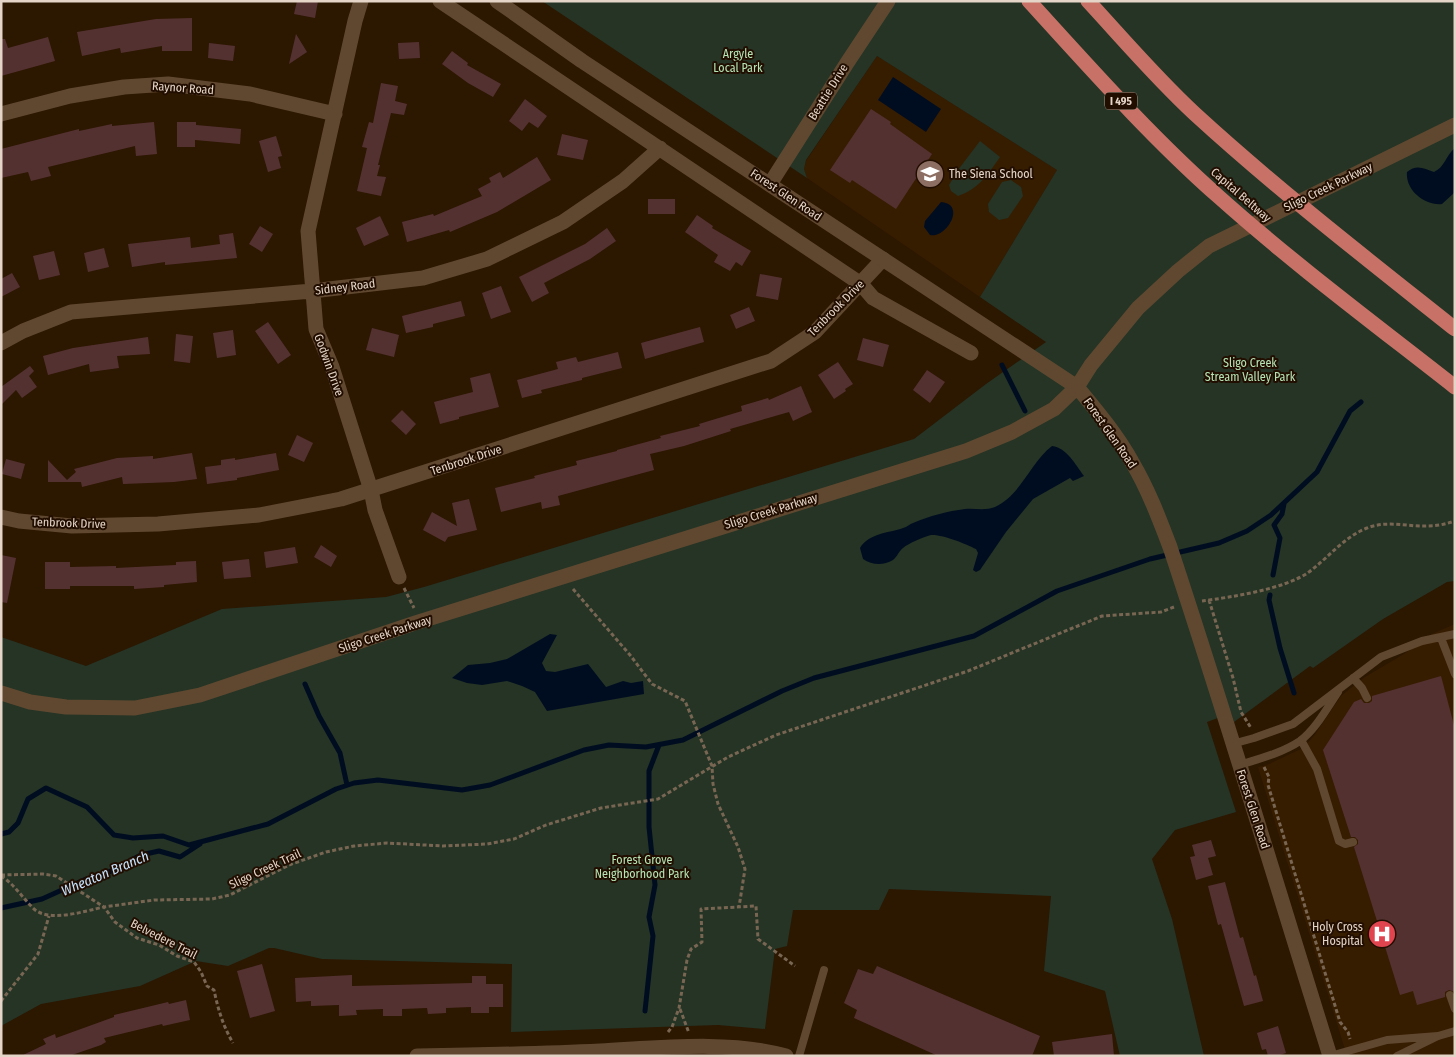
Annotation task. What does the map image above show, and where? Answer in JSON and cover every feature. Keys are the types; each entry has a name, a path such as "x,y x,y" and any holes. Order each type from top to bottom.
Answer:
{"highway":[{"name":"Capital Beltway","path":"1029,1 1100,80 1218,197 1279,248 1455,387"},
{"path":"1088,1 1194,112 1263,175 1455,329"}],"street":[{"name":"Godwin Drive","path":"361,1 355,20 308,231 316,329 332,367 371,490 375,510 399,577"},
{"path":"440,1 861,284 873,298 971,353"},
{"name":"Forest Glen Road","path":"497,1 582,61 1077,387 1100,415 1132,462 1156,512 1170,547 1265,842 1330,1056"},
{"name":"Beattie Drive","path":"770,184 888,1"},
{"name":"Raynor Road","path":"1,114 70,96 124,87 168,84 250,94 335,114"},
{"name":"Sligo Creek Parkway","path":"1,693 30,702 66,707 115,708 135,708 200,695 451,612 966,451 1012,432 1054,409 1077,387 1091,365 1138,308 1178,271 1210,246 1455,125"},
{"name":"Sidney Road","path":"1,343 23,330 71,312 312,291 423,278 487,258 563,222 623,181 660,148"},
{"name":"Tenbrook Drive","path":"1,517 19,521 72,526 158,524 258,515 341,499 771,361 815,332 884,259"},
{"path":"417,1056 533,1055 670,1045 736,1047 786,1056"}],"lane":[{"path":"1232,744 1293,724 1381,657 1422,641 1455,634"},
{"path":"1441,638 1454,671"},
{"path":"1353,678 1362,688 1367,698"},
{"path":"1239,766 1260,759 1300,740 1311,730 1341,689"},
{"path":"1300,740 1317,769 1339,841 1345,844 1353,842"},
{"path":"799,1056 824,970"},
{"path":"1450,995 1455,1009"},
{"path":"1397,1056 1438,1036 1455,1031"},
{"path":"1330,1056 1387,1040 1438,1036"}],"path":[{"path":"1201,601 1266,588 1295,579 1308,572 1346,539 1370,527 1397,524 1428,526 1455,522"},
{"path":"571,587 630,655 652,684 685,701 690,710 712,766 713,784 718,804 738,847 745,870 739,907"},
{"path":"1209,600 1233,678 1241,712 1250,724"},
{"name":"Sligo Creek Trail","path":"50,916 154,900 212,899 230,896 289,865 326,852 354,846 388,843 443,846 487,844 514,839 546,826 601,808 658,798 752,744 776,734 968,671 1102,616 1162,612 1176,607"},
{"path":"1269,777 1270,794 1340,1022 1348,1032"},
{"path":"1,876 43,874 56,876 104,907"},
{"path":"1,876 8,880 33,910 50,916 38,954 1,1001"},
{"path":"670,1045 672,1027 679,1008 687,960 691,949 702,942 701,909 756,906 758,939 796,966"},
{"name":"Belvedere Trail","path":"104,907 115,922 137,938 159,944 177,956 194,962 207,986 214,990 219,1013 233,1043"},
{"path":"679,1008 690,1033"}],"shaded area":[{"name":"The Siena School","path":"877,56 1057,170 980,297 807,178 804,169 806,161"},
{"name":"Holy Cross Hospital","path":"1455,624 1455,1056 1347,1056 1258,767 1267,765 1303,748 1314,736 1341,696 1365,677 1404,654 1432,634"}],"green space":[{"name":"Sligo Creek Stream Valley Park","path":"542,1 1455,1 1455,581 1447,582 1383,619 1313,668 1310,666 1234,722 1231,713 1207,722 1236,812 1175,830 1152,859 1172,919 1204,1056 1120,1056 1105,991 1044,971 1051,896 889,889 879,910 793,910 787,946 775,949 765,1029 718,1025 511,1032 512,964 322,959 274,948 269,948 228,966 196,961 140,986 41,1004 1,1026 1,637 86,666 222,609 386,597 424,587 914,439 986,384 1046,342 980,297 1057,170 877,56 806,160 804,169 807,178"},
{"path":"980,141 1000,157 977,185 958,196 951,191 949,185"},
{"path":"1011,180 1021,187 1023,196 1008,218 999,220 989,212 988,204 1002,182"}],"water":[{"path":"893,77 941,109 926,132 878,100"},
{"path":"1455,148 1455,194 1442,204 1423,200 1409,185 1407,172 1417,167 1434,172 1438,170"},
{"path":"941,202 949,204 952,209 951,221 942,232 930,235 924,227 925,221"},
{"path":"1052,446 1066,453 1084,476 1073,481 1070,478 1033,499 1006,532 980,570 976,572 973,570 978,553 976,549 936,535 916,540 902,549 893,560 885,563 874,564 863,559 860,548 874,536 904,528 919,520 939,514 965,509 991,508 1004,502 1019,487 1037,461"},
{"path":"550,634 557,635 542,663 546,671 555,672 588,664 606,687 623,681 631,683 643,681 644,694 547,711 535,692 522,686 507,681 482,685 452,678 468,665 507,659"}],"building":[{"path":"297,1 318,1 315,18 294,14"},
{"path":"192,18 192,51 162,51 162,46 121,53 120,48 82,56 77,32 156,19"},
{"path":"296,34 307,52 289,64"},
{"path":"48,37 55,61 1,76 1,39 5,39 8,48"},
{"path":"419,42 420,58 399,59 398,43"},
{"path":"209,43 235,46 233,61 208,58"},
{"path":"452,51 468,63 467,65 501,84 493,97 468,83 442,64"},
{"path":"381,83 398,86 395,101 407,104 404,115 391,113 378,165 380,165 377,176 386,177 381,196 357,191 367,148 362,147 369,122 373,123"},
{"path":"525,99 547,116 538,128 529,122 522,131 509,121"},
{"path":"871,109 932,154 896,209 852,180 850,183 830,170"},
{"path":"154,122 157,154 136,156 135,146 48,167 51,176 31,181 28,172 1,178 1,149 79,129 79,131 112,124 112,126"},
{"path":"177,122 196,122 196,125 241,129 240,144 195,140 195,147 177,147"},
{"path":"562,134 588,140 583,160 557,155"},
{"path":"276,136 282,156 278,157 281,168 268,172 259,141"},
{"path":"537,157 551,180 497,212 450,232 449,230 407,242 402,222 433,214 434,216 482,196 478,189 491,182 489,178 500,172 503,178"},
{"path":"648,199 675,199 675,214 648,214"},
{"path":"697,215 713,226 712,228 751,251 742,266 736,262 730,271 714,262 718,255 685,232"},
{"path":"380,216 389,235 364,246 356,228"},
{"path":"260,226 273,234 262,252 249,244"},
{"path":"607,228 616,241 590,259 544,283 549,293 532,302 519,277 585,244"},
{"path":"233,233 237,258 165,265 165,262 132,267 128,244 190,237 191,248 220,244 219,235"},
{"path":"104,248 109,267 88,272 84,253"},
{"path":"54,251 60,275 39,280 33,256"},
{"path":"12,273 20,287 1,297 1,279"},
{"path":"760,274 782,278 778,300 756,296"},
{"path":"501,286 511,312 491,319 482,293"},
{"path":"461,301 465,316 433,324 433,327 406,333 402,316"},
{"path":"749,307 755,321 736,329 730,315"},
{"path":"268,322 291,355 278,364 255,331"},
{"path":"700,327 704,342 645,359 641,343"},
{"path":"372,328 399,335 394,357 366,350"},
{"path":"233,330 236,355 217,358 213,333"},
{"path":"176,334 193,336 190,363 174,361"},
{"path":"148,337 150,354 117,356 119,368 90,372 89,364 48,375 43,356 73,348"},
{"path":"863,338 889,345 883,367 857,360"},
{"path":"618,352 622,368 541,390 542,393 522,398 517,380 558,369 556,362 576,357 578,362"},
{"path":"838,362 853,384 834,399 818,375"},
{"path":"30,366 34,371 29,376 37,387 22,398 16,390 1,405 1,387"},
{"path":"927,370 945,382 930,403 913,390"},
{"path":"490,373 499,407 440,424 434,402 473,392 470,378"},
{"path":"801,386 812,412 793,421 789,412 730,429 731,431 684,446 650,454 654,470 558,496 560,505 542,509 541,502 501,512 495,488 577,465 576,461 617,451 661,438 660,436 700,426 699,424 742,411 741,406 768,398 769,400"},
{"path":"402,410 416,424 406,435 391,421"},
{"path":"297,435 313,443 304,462 288,455"},
{"path":"192,453 197,479 123,484 122,477 82,487 81,482 48,482 48,460 67,480 76,472 74,469 117,458 153,456 153,459"},
{"path":"276,453 279,470 237,478 237,480 207,484 205,467 221,465 221,460 235,458 235,460"},
{"path":"6,459 25,464 21,479 2,474"},
{"path":"469,499 477,530 448,537 445,542 423,530 432,512 457,526 452,503"},
{"path":"321,545 337,556 331,567 314,557"},
{"path":"295,547 298,563 266,568 264,552"},
{"path":"1,555 16,558 7,603 1,602"},
{"path":"249,559 251,577 224,579 222,562"},
{"path":"196,561 197,582 134,589 134,586 70,586 70,589 45,589 45,562 70,562 70,567 116,566 116,568 176,565 176,562"},
{"path":"1441,676 1455,729 1455,992 1449,990 1445,992 1445,997 1417,1005 1413,991 1400,995 1354,847 1358,844 1358,840 1355,837 1351,837 1323,750 1354,702 1361,699 1364,703 1369,703 1372,701 1372,696"},
{"path":"1211,840 1216,856 1208,858 1213,875 1196,880 1190,857 1195,856 1192,845"},
{"path":"1225,882 1240,938 1243,937 1263,1001 1244,1006 1221,924 1218,925 1208,886"},
{"path":"262,964 275,1011 250,1018 237,971"},
{"path":"877,966 1040,1036 1032,1056 938,1056 854,1018 857,1010 844,1003 858,969 873,974"},
{"path":"352,975 352,986 472,983 472,976 486,976 486,984 503,984 503,1007 489,1007 489,1013 471,1013 471,1007 446,1008 446,1013 428,1014 427,1008 402,1009 402,1016 383,1016 383,1009 356,1010 357,1015 339,1016 339,1005 311,1006 311,1001 296,1002 295,978"},
{"path":"186,1000 190,1020 163,1026 162,1024 104,1038 106,1042 101,1045 69,1056 21,1056 46,1044 43,1039 55,1034 56,1038 114,1017 114,1015 168,1002 169,1004"},
{"path":"1278,1026 1286,1053 1268,1056 1266,1049 1262,1050 1257,1033"},
{"path":"1112,1034 1114,1056 1054,1056 1052,1042"}],"waterway":[{"path":"1002,365 1025,411"},
{"path":"1,834 9,832 18,823 28,799 46,788 87,807 114,835 133,838 163,836 189,845 268,824 336,789 354,783 378,780 462,790 490,785 584,750 609,745 646,747 683,740 782,691 814,678 974,636 1057,591 1150,559 1219,543 1247,531 1271,515 1317,472 1350,411 1361,402"},
{"path":"1273,575 1280,538 1274,525 1282,514 1284,504"},
{"path":"1270,595 1269,600 1280,648 1294,693"},
{"path":"305,684 319,716 340,753 347,785"},
{"path":"645,1011 653,936 649,917 655,885 649,827 649,771 659,745"},
{"name":"Wheaton Branch","path":"1,908 42,899 84,880 107,873 141,855 159,851 180,857 200,844"}],"place":[{"name":"The Siena School","path":"930,174"},
{"name":"Holy Cross Hospital","path":"1382,934"}],"park label":[{"name":"Argyle Local Park","path":"738,61"},
{"name":"Forest Grove Neighborhood Park","path":"642,867"}]}
